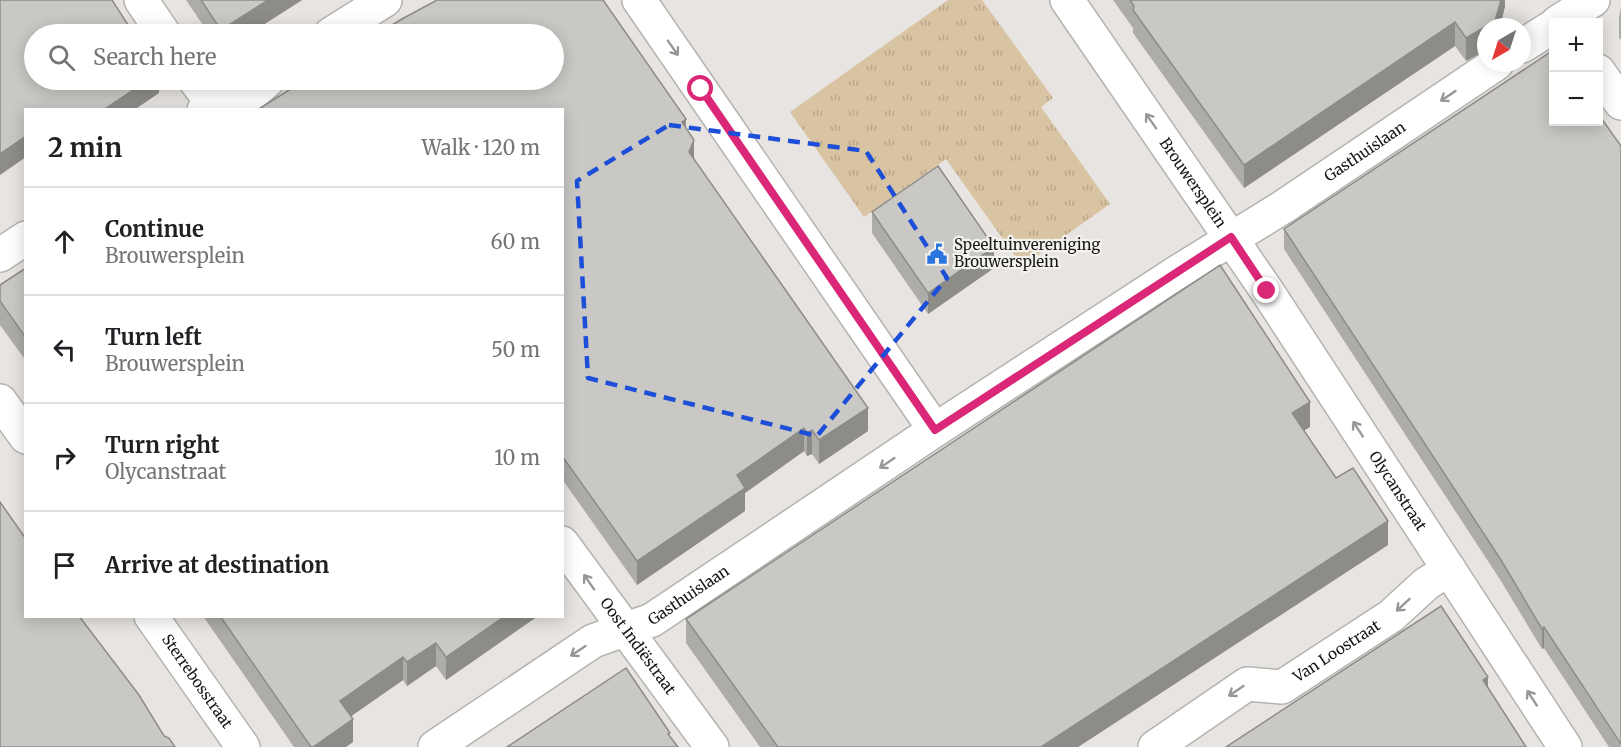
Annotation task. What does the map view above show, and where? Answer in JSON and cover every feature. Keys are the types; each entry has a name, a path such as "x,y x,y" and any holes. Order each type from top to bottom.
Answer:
{"street":[{"path":"141,0 157,24"},
{"path":"347,24 385,0"},
{"path":"639,0 935,430"},
{"name":"Brouwersplein","path":"935,430 1231,237 1067,0"},
{"path":"1557,18 1593,0"},
{"path":"1531,39 1549,24"},
{"name":"Gasthuislaan","path":"1231,237 1282,207 1484,72"},
{"path":"1600,72 1621,103"},
{"path":"204,97 257,96"},
{"name":"Olycanstraat","path":"1231,237 1564,747"},
{"path":"0,255 24,239"},
{"path":"0,401 24,435"},
{"name":"Gasthuislaan","path":"435,747 593,641 660,615 935,430"},
{"name":"Oost Indiëstraat","path":"564,546 712,747"},
{"name":"Van Loostraat","path":"1155,747 1247,684 1282,687 1391,616 1426,584 1449,569"},
{"name":"Sterrebosstraat","path":"152,618 243,747"}],"highlighted area":[{"path":"669,125 866,151 947,278 817,436 588,378 577,181"}],"green space":[{"path":"948,0 982,0 1053,98 1041,107 1110,204 1022,266 946,159 864,217 790,112"}],"building":[{"path":"0,0 112,0 128,24 24,24 24,90 133,90 106,108 24,108 24,137 0,154"},
{"path":"201,0 268,0 230,24 217,24"},
{"path":"437,0 603,0 686,119 682,122 694,140 689,152 868,408 819,440 812,430 807,433 804,428 737,475 745,488 637,561 564,459 564,108 260,108 289,90 564,90 564,24 394,24"},
{"path":"1130,0 1501,0 1496,18 1477,18 1477,32 1466,38 1455,22 1244,165 1133,10 1134,6"},
{"path":"1549,53 1549,126 1603,126 1603,121 1621,146 1621,744 1544,627 1542,629 1501,560 1284,229 1520,72 1531,72 1531,65"},
{"path":"938,166 994,247 928,293 872,212"},
{"path":"1220,265 1310,402 1292,413 1336,478 1353,468 1388,521 1041,747 778,747 686,619"},
{"path":"24,269 24,335 0,301 0,285"},
{"path":"0,502 24,536 24,618 81,618 139,695 164,736 169,738 175,747 0,747"},
{"path":"1441,606 1488,677 1483,680 1526,747 1226,747"},
{"path":"221,618 502,618 446,657 436,643 407,662 403,657 340,701 353,719 311,747"},
{"path":"626,668 678,747 507,747"}],"place":[{"name":"Speeltuinvereniging Brouwersplein","path":"937,254"}],"route":[{"path":"701,89 935,430 1231,237 1267,291"}]}
